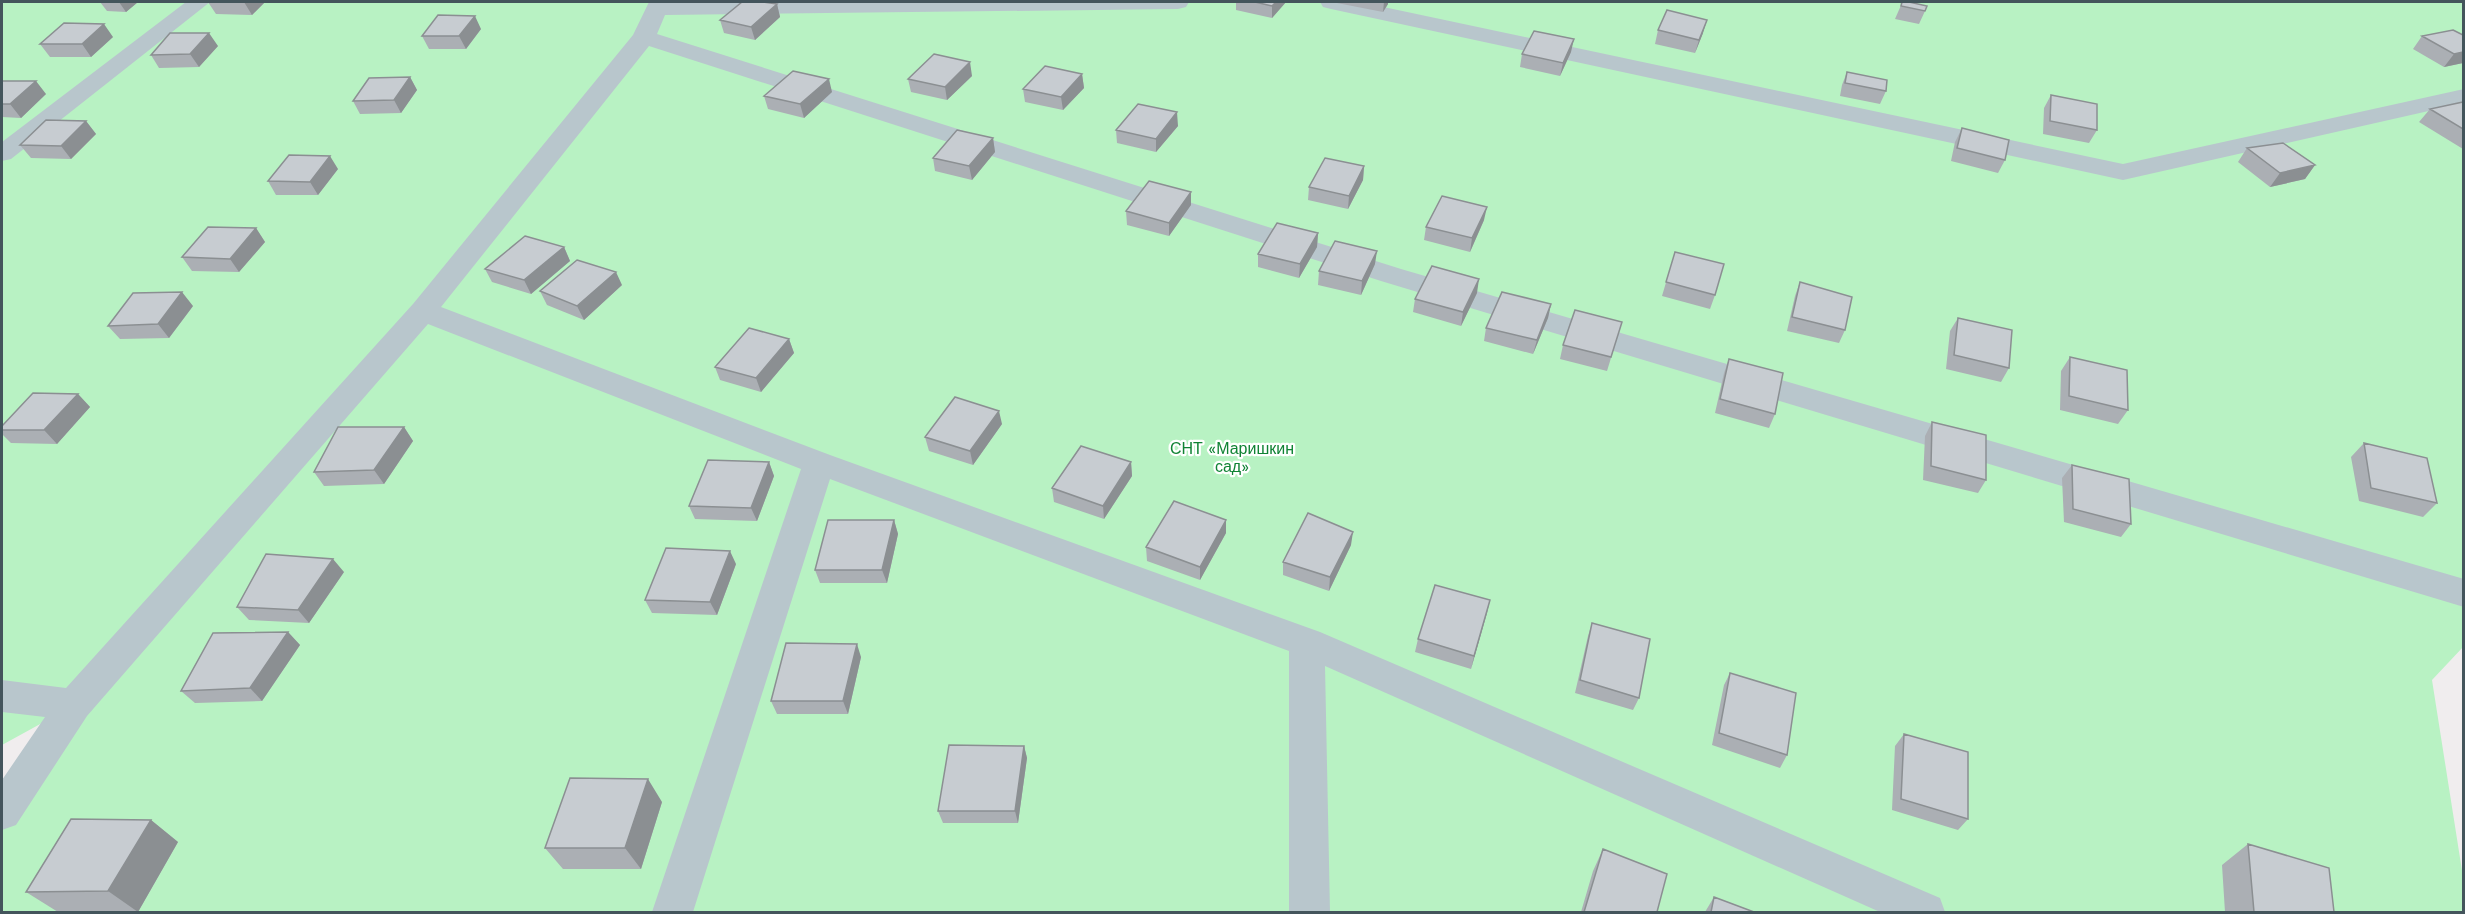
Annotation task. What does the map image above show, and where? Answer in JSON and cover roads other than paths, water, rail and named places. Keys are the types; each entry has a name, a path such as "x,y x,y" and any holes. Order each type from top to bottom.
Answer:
{"lane":[{"path":"2,154 198,2"},
{"path":"2,812 74,705 423,312 644,37 658,5 1178,2"},
{"path":"1331,2 2123,172 2463,96"},
{"path":"644,37 1391,275 2463,593"},
{"path":"423,312 819,463 1307,642 1925,912"},
{"path":"672,912 819,463"},
{"path":"1307,642 1309,912"},
{"path":"2,696 74,705"}],"park label":[{"name":"СНТ «Маришкин сад»","path":"1232,457"}]}
